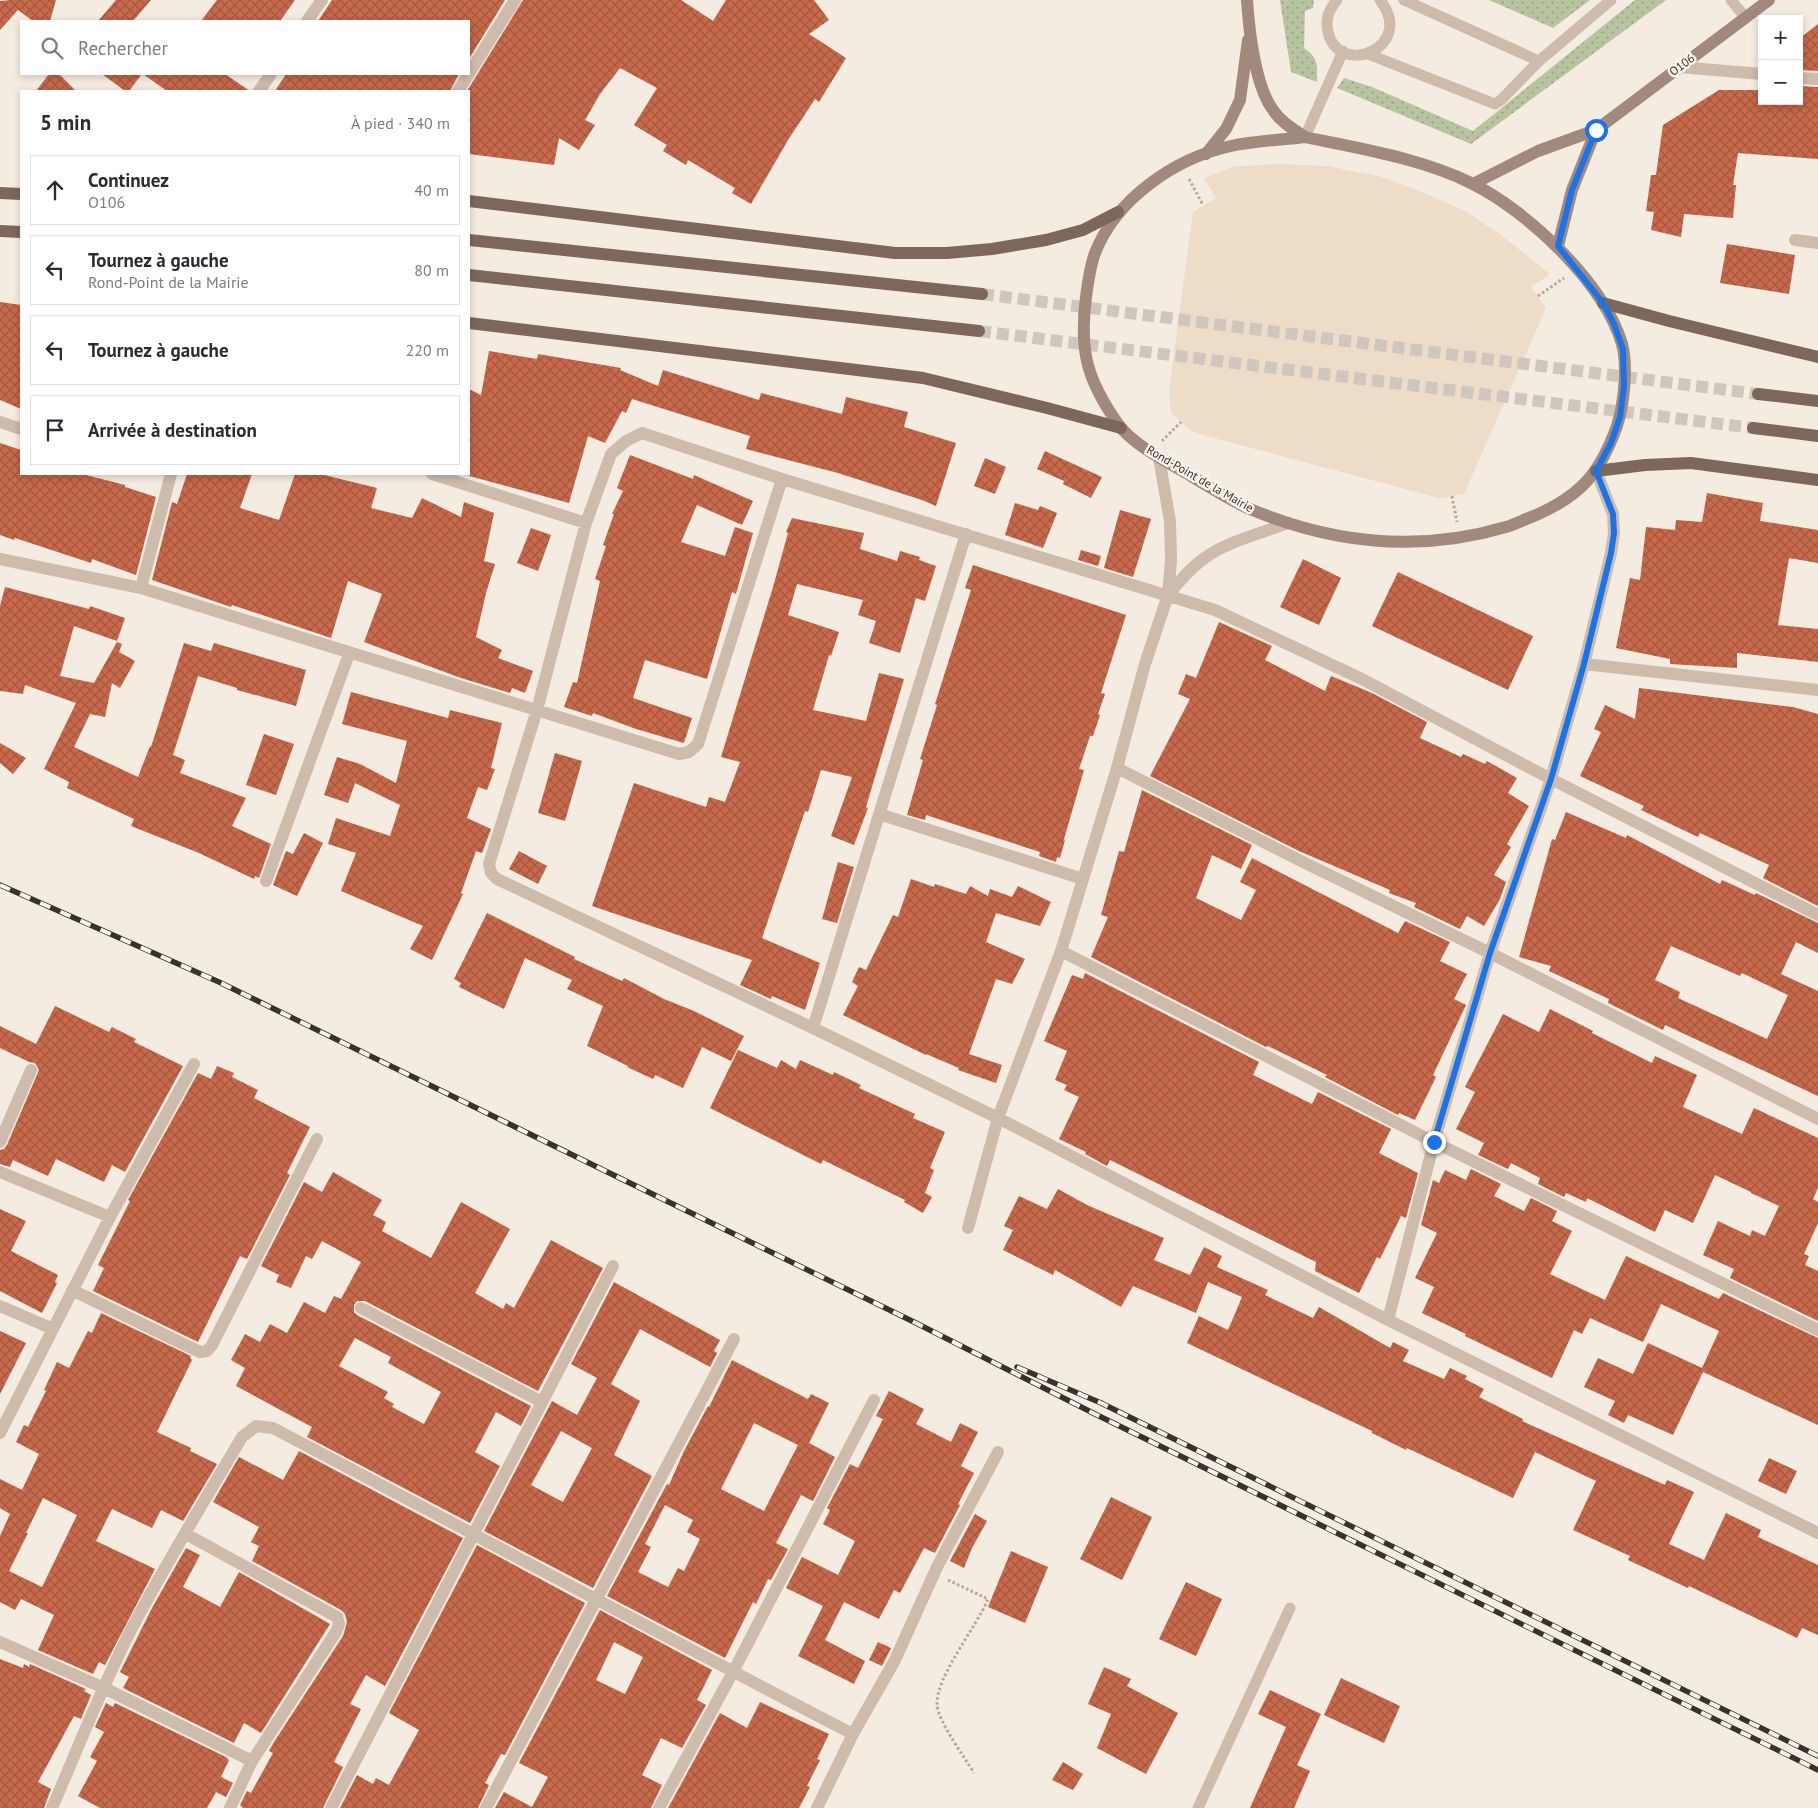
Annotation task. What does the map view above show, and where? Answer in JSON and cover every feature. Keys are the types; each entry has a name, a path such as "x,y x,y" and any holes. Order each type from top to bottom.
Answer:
{"main road":[{"path":"1246,0 1249,34 1262,90 1271,108 1282,121 1305,138"},
{"name":"O106","path":"1473,184 1538,151 1596,130 1769,0"},
{"path":"1206,154 1226,129 1240,100 1249,34"},
{"path":"1558,246 1572,190 1596,130"},
{"name":"Rond-Point de la Mairie","path":"1305,138 1425,165 1473,184 1506,205 1558,246 1603,303 1614,324 1623,349 1624,386 1620,417 1611,443 1596,471 1580,489 1552,508 1509,526 1460,538 1398,543 1359,540 1288,523 1246,507 1155,455 1121,428 1093,384 1085,355 1083,324 1094,254 1118,212 1144,187 1181,165 1206,154 1246,144 1305,138"},
{"path":"0,193 20,194"},
{"path":"470,201 895,253 947,253 992,250 1046,240 1083,230 1118,212"},
{"path":"0,232 20,232"},
{"path":"470,240 982,294"},
{"path":"470,274 979,331"},
{"path":"1603,303 1818,357"},
{"path":"470,323 923,378 1121,428"},
{"path":"1758,394 1818,401"},
{"path":"1753,428 1818,436"},
{"path":"1596,471 1645,465 1691,463 1818,480"}],"street":[{"path":"308,20 322,0"},
{"path":"470,72 515,0"},
{"path":"1680,67 1758,74"},
{"path":"260,90 270,75"},
{"path":"459,90 468,75"},
{"path":"1803,78 1818,79"},
{"path":"1795,240 1818,243"},
{"path":"0,422 20,428"},
{"path":"1818,915 1551,779 1362,679 1215,610 782,479 642,433 626,441 611,454 586,523 537,710 489,864 491,873 498,879 998,1118 1388,1320 1818,1533"},
{"path":"968,1228 998,1118 1061,951 1084,879 1145,664 1168,595 1171,560 1170,520 1155,455"},
{"path":"1388,1320 1434,1142 1490,953 1551,779 1584,664 1611,553 1614,533 1613,514 1596,471"},
{"path":"141,588 171,475"},
{"path":"435,475 586,523"},
{"path":"0,559 141,588 349,654 679,754 689,752 698,744 782,479"},
{"path":"1168,595 1186,574 1206,557 1239,541 1288,523"},
{"path":"813,1028 966,534"},
{"path":"266,881 349,654"},
{"path":"1584,664 1818,690"},
{"path":"1117,768 1305,863 1490,953 1818,1119"},
{"path":"879,814 1084,879"},
{"path":"1061,951 1434,1142 1818,1330"},
{"path":"0,1433 110,1217 194,1064"},
{"path":"0,1142 31,1070"},
{"path":"72,1290 200,1352 207,1351 212,1345 317,1139"},
{"path":"0,1172 110,1217"},
{"path":"331,1808 613,1266"},
{"path":"0,1306 53,1329"},
{"path":"361,1308 542,1402"},
{"path":"486,1808 734,1339"},
{"path":"659,1808 733,1672 874,1400"},
{"path":"52,1808 104,1688 159,1578 242,1437 256,1426 273,1428 853,1734"},
{"path":"817,1808 853,1734 895,1660 935,1573 998,1452"},
{"path":"186,1534 337,1617 339,1624 336,1632 252,1761 230,1808"},
{"path":"0,1642 104,1688 252,1761"}],"lane":[{"path":"1337,0 1332,5 1328,15 1327,26 1329,36 1342,51 1360,55 1368,54 1378,48 1386,40 1390,30 1390,19 1380,0"},
{"path":"1404,0 1539,61"},
{"path":"1368,54 1495,104 1539,61 1611,0"},
{"path":"1731,0 1746,18"},
{"path":"1305,138 1342,51"},
{"path":"1198,1808 1290,1608"}],"path":[{"path":"1181,165 1203,205"},
{"path":"1538,296 1576,269"},
{"path":"1155,455 1181,422"},
{"path":"1452,496 1460,538"},
{"path":"935,1573 988,1599 983,1612 940,1683 937,1706 942,1721 974,1773"}],"green space":[{"path":"1280,0 1314,0 1313,8 1305,11 1304,48 1315,59 1317,82 1291,72"},
{"path":"1489,0 1590,0 1553,28"},
{"path":"1635,0 1666,0 1471,144 1337,88 1344,78 1372,87 1473,131"}],"shaded area":[{"path":"1277,164 1327,166 1382,177 1427,194 1467,212 1501,235 1550,274 1531,287 1546,308 1464,494 1439,498 1210,437 1191,431 1171,413 1169,391 1193,212 1216,198 1204,178 1233,167"}],"building":[{"path":"56,0 50,20 32,20 18,10 0,30 0,1"},
{"path":"116,0 151,0 134,20 99,20"},
{"path":"217,0 295,0 281,20 202,20"},
{"path":"332,0 505,0 470,57 470,20 319,20"},
{"path":"523,0 681,0 713,21 726,0 814,0 829,20 809,34 846,58 819,102 815,99 788,140 751,204 732,193 735,188 688,160 686,165 663,151 667,145 634,125 657,88 620,68 600,94 585,120 595,125 579,150 559,138 554,165 470,154 470,90 468,90"},
{"path":"1818,24 1818,71 1803,70 1803,36"},
{"path":"48,75 60,75 75,90 37,90"},
{"path":"103,75 141,75 130,90 124,90"},
{"path":"144,75 226,75 249,90 166,90"},
{"path":"285,75 458,75 451,90 276,90"},
{"path":"1803,86 1818,87 1818,159 1738,153 1733,185 1736,185 1733,218 1684,214 1681,237 1651,230 1654,212 1646,211 1651,175 1656,175 1663,125 1719,90 1758,90 1758,105 1803,105"},
{"path":"1727,244 1795,255 1789,294 1720,283"},
{"path":"0,302 20,305 20,409 0,400"},
{"path":"489,351 537,359 538,354 621,368 620,370 658,386 663,370 759,400 761,393 842,414 846,397 908,412 904,427 956,443 936,506 838,473 746,449 750,436 632,399 626,413 622,411 605,443 588,436 569,503 469,476 470,390 481,395"},
{"path":"0,443 20,450 20,475 86,475 125,485 125,487 156,497 136,575 92,559 91,563 15,538 14,540 0,535"},
{"path":"1045,451 1102,477 1091,498 1063,484 1064,481 1037,469"},
{"path":"630,455 693,479 694,475 753,501 742,525 697,505 681,542 725,556 735,527 753,533 736,594 732,592 707,679 645,660 633,698 692,718 684,743 636,729 593,713 592,716 564,707 573,682 577,683 600,581 595,579 606,546 603,545 614,514 612,514 623,491 617,488"},
{"path":"985,458 1006,467 995,494 974,486"},
{"path":"187,475 252,475 240,508 279,520 295,475 324,475 377,488 371,508 412,518 422,498 461,517 464,502 494,513 484,561 495,564 476,637 502,650 498,658 533,671 525,693 512,688 510,693 461,678 364,642 382,594 348,581 331,638 152,580 172,502 177,504"},
{"path":"1707,493 1763,503 1760,521 1818,530 1818,563 1789,558 1778,625 1818,629 1818,662 1737,653 1737,668 1670,664 1670,659 1616,648 1630,578 1640,580 1646,527 1675,530 1676,520 1702,522"},
{"path":"1015,503 1038,510 1040,506 1057,513 1043,548 1005,535"},
{"path":"1120,510 1151,519 1133,577 1104,568"},
{"path":"792,518 864,533 860,549 897,561 900,551 920,557 919,560 936,566 925,601 916,598 900,653 869,643 876,621 858,615 863,600 797,584 788,615 839,632 831,656 829,655 813,710 866,721 879,673 904,679 866,807 868,808 854,845 831,836 852,777 821,770 808,812 805,811 762,938 820,963 805,1010 772,996 771,999 740,985 752,960 592,906 634,783 706,807 709,797 725,802 740,762 721,757 773,587 788,533 786,532"},
{"path":"531,528 551,535 538,571 517,563"},
{"path":"1081,550 1101,556 1098,566 1078,560"},
{"path":"1303,559 1341,578 1319,625 1280,607"},
{"path":"973,565 1126,615 1101,693 1105,694 1098,714 1100,715 1093,736 1090,736 1079,769 1084,770 1060,858 1057,857 1056,862 1039,856 1040,852 926,815 925,820 907,815 923,760 920,759 937,705 935,704 971,590 965,588"},
{"path":"1398,572 1533,636 1508,690 1372,626"},
{"path":"5,587 89,609 90,606 125,618 117,641 74,626 60,676 94,683 117,642 122,644 119,652 135,661 120,688 112,683 105,717 90,714 74,747 138,777 151,747 184,643 211,651 214,643 306,670 296,706 237,690 237,688 198,676 173,755 185,760 180,773 246,798 232,826 271,844 259,878 255,876 254,879 199,853 131,826 134,819 67,788 69,782 44,769 76,703 25,685 23,694 0,691 0,606"},
{"path":"1219,622 1272,646 1265,660 1325,691 1331,676 1372,693 1427,722 1420,738 1461,757 1463,754 1485,764 1487,761 1517,778 1508,793 1529,806 1507,844 1511,847 1494,875 1506,882 1500,899 1484,926 1467,916 1460,929 1414,907 1416,903 1389,893 1390,890 1299,851 1150,776 1190,699 1178,694 1186,674 1196,678"},
{"path":"1639,688 1793,707 1818,714 1818,906 1763,878 1769,865 1700,833 1698,837 1641,810 1644,806 1580,776 1601,732 1594,729 1605,705 1635,719"},
{"path":"351,692 448,718 450,710 502,723 491,768 495,769 487,790 478,787 467,818 491,829 482,853 476,851 461,893 463,894 432,960 410,949 423,926 341,891 356,853 328,844 336,818 390,836 400,805 355,783 348,803 324,795 337,757 360,764 396,783 407,741 342,724"},
{"path":"264,734 294,744 276,795 246,785"},
{"path":"0,743 26,758 13,774 0,763"},
{"path":"555,753 582,761 565,821 538,813"},
{"path":"1142,790 1252,845 1241,869 1212,855 1196,898 1241,920 1256,890 1240,882 1252,858 1398,933 1405,921 1450,942 1440,961 1467,974 1454,999 1466,1005 1433,1075 1436,1077 1415,1120 1399,1113 1398,1115 1325,1077 1327,1075 1268,1046 1266,1047 1091,957 1108,917 1101,915 1119,851 1124,852"},
{"path":"1566,812 1626,838 1627,835 1720,884 1722,880 1755,895 1756,893 1818,923 1818,953 1796,942 1781,974 1818,991 1818,1096 1665,1025 1663,1030 1608,1003 1609,999 1549,971 1551,966 1519,957 1552,839 1555,840","holes":["1671,946 1740,976 1742,973 1788,995 1767,1039 1678,998 1680,992 1655,980"]},
{"path":"304,833 323,843 297,896 273,885 286,851 293,854"},
{"path":"519,851 547,866 538,884 509,869"},
{"path":"838,862 854,867 837,923 822,919"},
{"path":"911,879 934,887 935,884 966,894 970,886 988,896 990,889 1012,897 1018,886 1051,902 1040,926 996,913 986,942 1025,959 1012,984 996,979 969,1054 1002,1065 996,1083 958,1070 959,1068 926,1055 843,1015 858,986 852,982 859,967 866,970 893,915 898,917"},
{"path":"487,913 575,957 574,959 622,981 624,978 664,999 694,1011 744,1036 731,1061 702,1047 683,1088 655,1075 653,1079 627,1067 587,1046 603,1006 567,989 572,980 525,958 504,1009 459,987 461,983 454,979"},
{"path":"1085,973 1259,1062 1253,1075 1312,1104 1318,1092 1391,1129 1379,1153 1418,1173 1406,1218 1401,1216 1380,1259 1377,1257 1359,1293 1315,1271 1316,1262 1110,1160 1107,1166 1085,1154 1086,1152 1059,1139 1079,1097 1064,1090 1067,1085 1055,1080 1067,1051 1044,1041 1072,975 1083,979"},
{"path":"55,1006 109,1032 112,1027 136,1039 134,1042 183,1066 125,1172 112,1165 104,1182 56,1159 48,1176 13,1160 10,1167 0,1164 0,1150 4,1149 7,1145 39,1070 35,1063 0,1048 0,1026 36,1044"},
{"path":"1550,1009 1593,1031 1592,1033 1652,1063 1655,1056 1697,1075 1683,1107 1742,1134 1754,1108 1818,1138 1818,1188 1813,1199 1818,1202 1818,1223 1804,1254 1809,1256 1805,1265 1818,1271 1818,1321 1730,1278 1734,1269 1703,1255 1718,1221 1750,1236 1752,1230 1765,1236 1779,1206 1751,1192 1715,1175 1693,1223 1665,1210 1655,1232 1587,1198 1586,1202 1566,1193 1564,1197 1538,1184 1540,1178 1511,1163 1508,1169 1478,1155 1484,1143 1456,1129 1475,1092 1465,1087 1503,1014 1539,1032"},
{"path":"738,1050 777,1068 781,1060 796,1069 800,1060 833,1075 834,1072 861,1085 859,1088 915,1114 913,1118 945,1132 930,1168 934,1170 925,1193 932,1197 923,1213 904,1202 905,1200 823,1160 821,1164 710,1108"},
{"path":"217,1066 234,1073 232,1077 258,1090 254,1098 310,1127 287,1173 290,1175 247,1259 240,1256 198,1342 93,1291 104,1268 98,1265 130,1201 128,1200 198,1073 211,1079"},
{"path":"1471,1169 1501,1184 1494,1196 1524,1211 1531,1198 1557,1211 1552,1221 1572,1231 1550,1274 1605,1300 1626,1256 1719,1299 1723,1293 1818,1338 1818,1425 1703,1372 1673,1435 1628,1415 1624,1423 1608,1415 1615,1401 1584,1387 1598,1358 1633,1374 1648,1343 1702,1368 1719,1331 1661,1304 1643,1342 1590,1318 1582,1334 1574,1330 1552,1378 1422,1313 1434,1287 1415,1278 1437,1233 1421,1225 1433,1180 1439,1183 1445,1170 1466,1180"},
{"path":"333,1172 382,1200 373,1215 386,1222 382,1231 431,1258 461,1202 510,1229 475,1293 503,1309 506,1303 514,1308 551,1240 603,1268 538,1391 365,1301 357,1301 354,1305 354,1312 357,1315 531,1406 521,1426 496,1412 475,1452 500,1466 470,1523 307,1437 312,1427 236,1386 245,1368 231,1360 245,1334 260,1342 270,1324 287,1333 304,1302 325,1313 334,1296 341,1299 361,1262 322,1241 312,1259 306,1256 291,1288 276,1282 279,1275 261,1266 304,1182 322,1192","holes":["355,1338 391,1357 388,1363 441,1392 424,1424 392,1407 394,1404 384,1398 388,1392 339,1366"]},
{"path":"1058,1189 1087,1205 1164,1238 1154,1260 1190,1275 1204,1247 1222,1256 1217,1267 1268,1290 1265,1295 1313,1318 1319,1307 1390,1348 1393,1342 1409,1350 1403,1361 1444,1379 1450,1368 1467,1376 1465,1379 1484,1389 1479,1397 1523,1419 1522,1421 1665,1485 1667,1480 1694,1492 1669,1544 1704,1560 1726,1513 1761,1530 1758,1537 1818,1565 1818,1635 1802,1628 1797,1638 1689,1586 1688,1588 1628,1560 1630,1556 1573,1530 1596,1481 1535,1452 1513,1498 1407,1448 1406,1450 1372,1433 1372,1431 1187,1343 1199,1316 1228,1330 1242,1297 1208,1282 1196,1313 1133,1286 1121,1307 1055,1270 1053,1275 1003,1250 1013,1230 1004,1226 1019,1196 1047,1209"},
{"path":"0,1209 26,1221 11,1251 58,1275 55,1282 57,1283 42,1313 0,1291"},
{"path":"614,1282 720,1340 714,1351 717,1353 710,1367 640,1329 611,1384 640,1401 614,1455 652,1476 593,1588 484,1531 552,1401 577,1415 597,1378 571,1364","holes":["561,1431 592,1448 563,1502 531,1485"]},
{"path":"101,1313 191,1356 192,1360 157,1432 191,1448 190,1451 217,1464 183,1521 161,1510 152,1528 112,1509 96,1541 155,1569 105,1665 99,1662 93,1674 38,1650 54,1615 21,1599 15,1610 0,1602 0,1536 10,1514 0,1508 0,1479 22,1490 39,1454 16,1442 24,1425 28,1427 46,1391 44,1390 57,1362 69,1368 88,1331 92,1333","holes":["43,1498 77,1515 42,1587 9,1571"]},
{"path":"0,1331 26,1343 0,1394"},
{"path":"732,1360 808,1399 811,1394 829,1403 809,1443 835,1457 813,1501 801,1495 776,1543 788,1549 771,1580 768,1579 756,1604 753,1602 725,1658 607,1596 667,1484 669,1485 684,1451 709,1407","holes":["754,1423 798,1445 764,1511 721,1489","665,1505 693,1520 687,1532 700,1539 684,1571 678,1568 668,1587 638,1572 651,1547 645,1544"]},
{"path":"889,1391 924,1409 916,1424 951,1442 960,1423 978,1432 961,1466 974,1473 935,1553 924,1548 900,1593 894,1590 879,1619 844,1602 825,1640 865,1661 854,1684 798,1656 823,1606 786,1588 802,1557 838,1575 855,1541 823,1524 830,1510 827,1508 850,1464 858,1468 883,1419 876,1416"},
{"path":"299,1451 463,1538 385,1686 366,1675 350,1704 361,1709 334,1762 343,1767 323,1808 243,1808 240,1805 247,1791 251,1793 273,1753 269,1751 274,1742 343,1636 347,1622 345,1614 341,1610 252,1561 259,1546 251,1542 259,1527 213,1502 239,1457 283,1480"},
{"path":"1769,1458 1797,1471 1786,1494 1758,1481"},
{"path":"1111,1497 1152,1517 1122,1580 1080,1559"},
{"path":"975,1514 987,1521 972,1548 964,1568 950,1561"},
{"path":"477,1545 585,1603 505,1755 501,1754 485,1783 489,1785 478,1808 340,1808 357,1775 373,1784 376,1778 389,1785 419,1730 389,1713"},
{"path":"186,1548 200,1555 183,1587 220,1607 239,1572 330,1624 261,1733 244,1723 234,1743 123,1688 129,1677 120,1672 152,1608"},
{"path":"1011,1551 1048,1567 1025,1623 988,1607"},
{"path":"1186,1582 1222,1599 1196,1656 1159,1639"},
{"path":"600,1610 712,1670 697,1700 706,1705 682,1748 661,1738 642,1775 662,1785 651,1808 495,1808 504,1792 532,1807 548,1777 519,1763","holes":["614,1642 643,1657 625,1694 596,1680"]},
{"path":"878,1642 891,1648 882,1666 869,1660"},
{"path":"0,1659 23,1668 24,1664 29,1667 30,1664 86,1689 84,1691 91,1695 81,1719 74,1716 38,1782 51,1789 44,1808 0,1808"},
{"path":"1104,1667 1131,1679 1127,1686 1178,1713 1146,1774 1097,1748 1111,1714 1088,1704"},
{"path":"1341,1678 1400,1706 1384,1743 1324,1715"},
{"path":"1270,1690 1321,1714 1297,1765 1310,1771 1294,1808 1250,1808 1286,1727 1258,1714"},
{"path":"760,1702 829,1734 817,1759 820,1760 807,1786 810,1787 799,1808 668,1808 720,1713 747,1728"},
{"path":"106,1703 113,1707 115,1703 226,1757 229,1760 221,1777 233,1783 226,1797 216,1792 207,1808 100,1808 78,1796 97,1761 90,1757 104,1732 95,1727"},
{"path":"1063,1762 1083,1774 1073,1790 1052,1780"}],"tunnel":[{"path":"982,294 1758,394"},
{"path":"979,331 1753,428"}],"railway":[{"path":"0,885 219,982 916,1323 1095,1414 1818,1770"},
{"path":"1017,1367 1101,1403 1818,1756"}],"route":[{"path":"1434,1142 1490,953 1551,779 1584,664 1611,553 1614,533 1613,514 1596,471 1611,443 1620,417 1624,386 1623,349 1614,324 1603,303 1558,246 1572,190 1596,130"}]}
